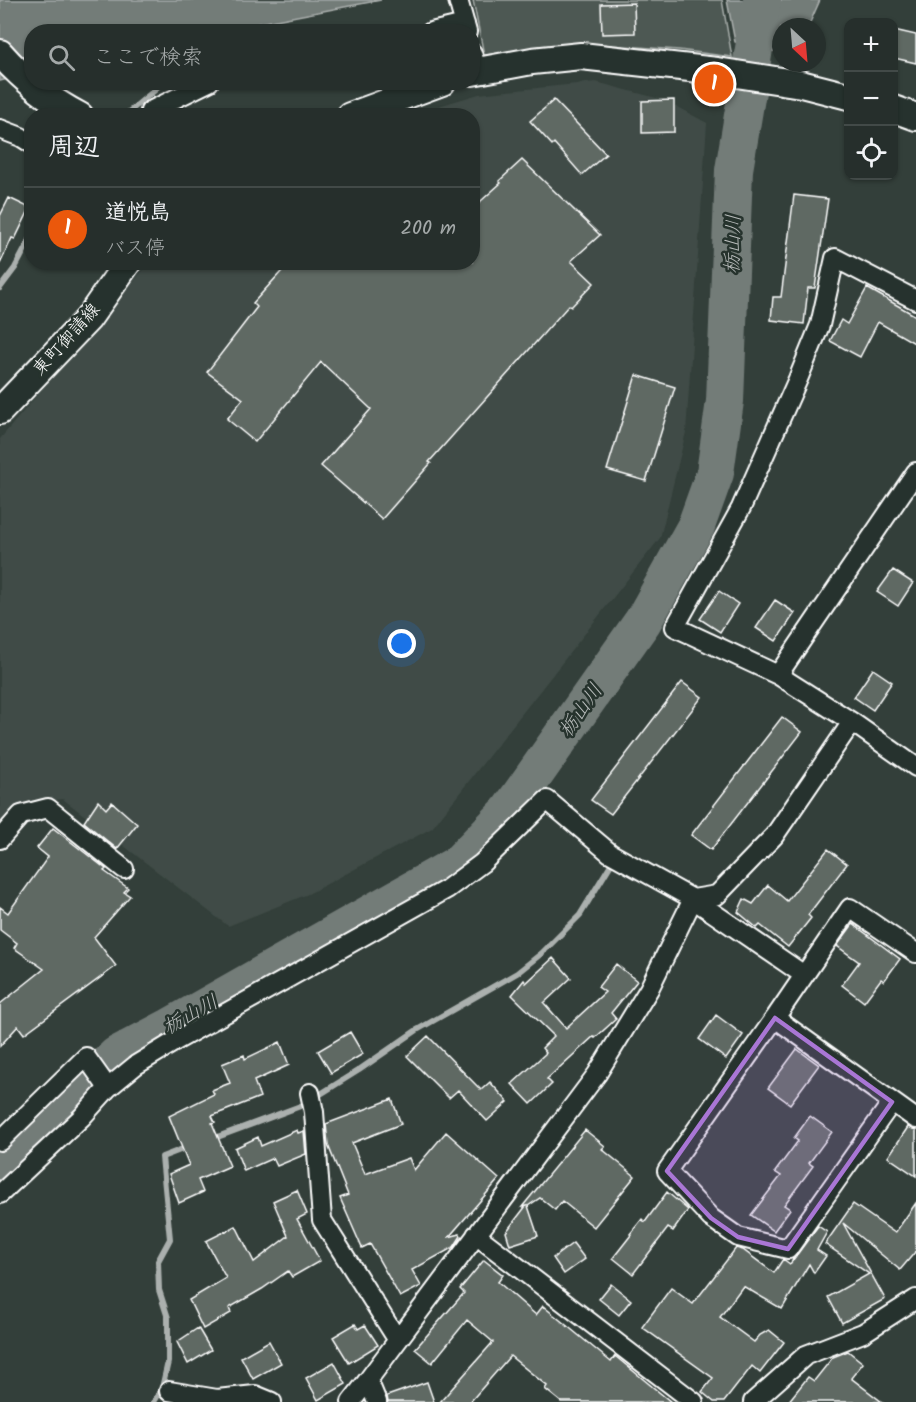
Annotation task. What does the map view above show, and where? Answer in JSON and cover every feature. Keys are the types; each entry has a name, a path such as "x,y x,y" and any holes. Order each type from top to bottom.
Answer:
{"street":[{"path":"448,24 463,17"},
{"path":"0,53 24,77"},
{"path":"480,65 581,56 717,71 801,84 844,95"},
{"path":"43,90 68,108"},
{"path":"156,108 193,90"},
{"path":"372,108 420,90"},
{"path":"898,111 916,117"},
{"path":"0,129 24,138"},
{"path":"915,763 778,675 675,627 741,508 798,379 820,325 835,258 916,300"},
{"name":"東町御請線","path":"0,411 88,319 122,270"},
{"path":"778,675 916,472"},
{"path":"693,899 717,895 774,836 852,722"},
{"path":"0,1194 82,1117 108,1088 136,1065 447,889 482,863 547,800 610,853 693,899 804,975"},
{"path":"0,839 21,815 48,808 124,869"},
{"path":"351,1402 597,1074 649,989 693,899"},
{"path":"892,1102 788,1249 738,1238 711,1218 666,1171 775,1018 849,908 916,954"},
{"path":"775,1018 916,1119"},
{"path":"0,1141 86,1058 108,1088"},
{"path":"310,1094 314,1112 322,1220 397,1340"},
{"path":"476,1235 694,1402"},
{"path":"753,1402 806,1354 863,1333 916,1299"},
{"path":"368,1380 377,1402"},
{"path":"169,1392 217,1399 255,1395 272,1402"}],"highlighted area":[{"path":"775,1018 892,1102 788,1249 738,1237 711,1218 667,1171"}],"shaded area":[{"path":"0,0 381,0 255,24 24,24 24,75 0,81"},
{"path":"473,0 722,0 732,57 679,50 597,44 484,55 480,24 478,24"},
{"path":"727,0 820,0 812,18 772,18 772,51 735,42"},
{"path":"596,82 664,100 707,123 686,432 660,538 432,828 308,894 228,926 63,799 36,802 4,823 0,820 0,439 143,270 480,270 480,108 432,108 479,94"}],"building":[{"path":"634,3 635,33 602,34 601,4"},
{"path":"898,31 916,35 916,63 898,59"},
{"path":"554,100 606,154 582,175 554,143 552,145 530,121"},
{"path":"674,100 674,132 642,133 642,101"},
{"path":"522,160 600,235 571,261 594,283 571,307 569,305 429,462 431,463 382,519 321,466 371,409 321,362 255,442 227,419 243,399 207,372 257,307 253,303 283,270 480,270 480,202 501,183 499,181"},
{"path":"794,195 828,199 815,288 808,288 804,324 771,320 773,297 781,297"},
{"path":"9,198 24,205 24,220 15,239 12,238 0,264 0,216"},
{"path":"867,288 916,316 916,344 878,322 860,357 830,341 841,320 847,324"},
{"path":"636,375 675,387 646,481 607,470"},
{"path":"893,570 913,583 898,606 877,592"},
{"path":"719,591 738,604 720,632 700,619"},
{"path":"775,600 795,613 776,641 756,628"},
{"path":"873,669 892,682 873,710 854,697"},
{"path":"682,682 702,697 611,814 591,800"},
{"path":"782,717 802,732 711,850 691,835"},
{"path":"98,801 106,809 112,802 137,824 117,849 84,822"},
{"path":"53,828 128,888 124,892 130,896 94,937 116,966 24,1034 18,1026 0,1046 0,1004 44,969 14,948 17,943 0,930 0,907 8,913 48,857 37,848"},
{"path":"828,849 847,864 808,915 811,918 788,947 760,925 757,928 738,912 744,899 753,904 768,885 787,901"},
{"path":"853,924 900,959 884,981 881,979 864,1002 842,985 859,962 837,946"},
{"path":"553,958 571,978 544,1003 566,1028 605,992 598,987 616,964 637,981 611,1013 616,1019 547,1079 552,1084 531,1104 512,1084 546,1053 542,1048 554,1036 512,995 524,980 526,983"},
{"path":"716,1015 743,1035 726,1059 699,1039"},
{"path":"350,1032 363,1054 331,1073 318,1051"},
{"path":"428,1036 481,1090 490,1082 508,1102 487,1121 458,1090 449,1098 407,1056"},
{"path":"280,1042 289,1065 254,1081 260,1097 212,1116 215,1122 212,1123 230,1166 198,1180 203,1192 179,1203 169,1174 189,1165 169,1116 214,1094 212,1090 230,1083 222,1064 244,1055 245,1059"},
{"path":"797,1049 819,1065 790,1104 768,1088"},
{"path":"392,1099 401,1124 352,1143 365,1174 409,1158 414,1170 446,1132 499,1179 449,1237 460,1234 461,1236 454,1247 412,1270 421,1286 400,1297 370,1244 362,1248 340,1198 348,1195 328,1145 326,1124"},
{"path":"810,1116 832,1132 809,1163 813,1166 784,1205 790,1209 774,1231 751,1215 781,1176 775,1172 798,1141 794,1138"},
{"path":"908,1127 916,1130 916,1176 888,1157"},
{"path":"297,1130 298,1133 304,1131 306,1154 277,1166 273,1158 244,1171 235,1148 258,1137 261,1146"},
{"path":"585,1130 605,1146 602,1149 635,1176 594,1227 562,1201 555,1210 540,1198 528,1206 538,1236 510,1245 506,1232 526,1206 522,1207"},
{"path":"297,1190 307,1214 297,1219 320,1261 292,1277 288,1271 229,1308 231,1313 203,1329 189,1300 226,1278 206,1241 236,1226 254,1262 288,1236 273,1201"},
{"path":"667,1192 688,1210 673,1231 668,1228 633,1274 613,1258 642,1219 645,1222"},
{"path":"916,1203 916,1251 900,1270 843,1223 885,1299 842,1323 828,1297 869,1274 825,1244 853,1204 895,1233"},
{"path":"818,1226 827,1232 817,1250 826,1256 814,1273 809,1264 782,1309 743,1286 720,1317 754,1342 769,1330 784,1342 760,1373 752,1366 724,1402 714,1402 702,1392 713,1378 642,1327 671,1288 693,1304 736,1248 743,1250 774,1273 783,1259 790,1264"},
{"path":"573,1243 585,1259 564,1274 553,1258"},
{"path":"484,1260 503,1275 498,1282 536,1315 543,1306 611,1362 615,1356 671,1402 561,1402 545,1389 547,1386 510,1356 470,1402 440,1402 493,1342 467,1320 432,1363 415,1349 464,1293 460,1289"},
{"path":"611,1284 631,1300 619,1315 599,1299"},
{"path":"355,1324 358,1329 365,1325 378,1345 349,1363 333,1337"},
{"path":"198,1328 211,1350 188,1364 177,1342"},
{"path":"269,1341 281,1363 253,1379 241,1357"},
{"path":"848,1351 863,1363 851,1378 882,1402 788,1402 808,1377 814,1381 833,1357"},
{"path":"334,1362 346,1384 318,1400 306,1378"},
{"path":"427,1382 434,1402 388,1402 387,1396"}],"waterway":[{"name":"栃山川","path":"0,1168 117,1055 458,864 509,811 643,621 696,526 715,473 725,401 734,170 762,0"},
{"path":"134,108 155,90"},
{"path":"0,288 24,251"},
{"path":"212,1139 303,1105 417,1030 517,973 542,953 580,915 611,864"},
{"path":"154,1402 162,1388 168,1362 168,1318 159,1290 158,1261 170,1239 162,1157 188,1147"}],"place":[{"name":"道悦島","path":"714,84"}]}
